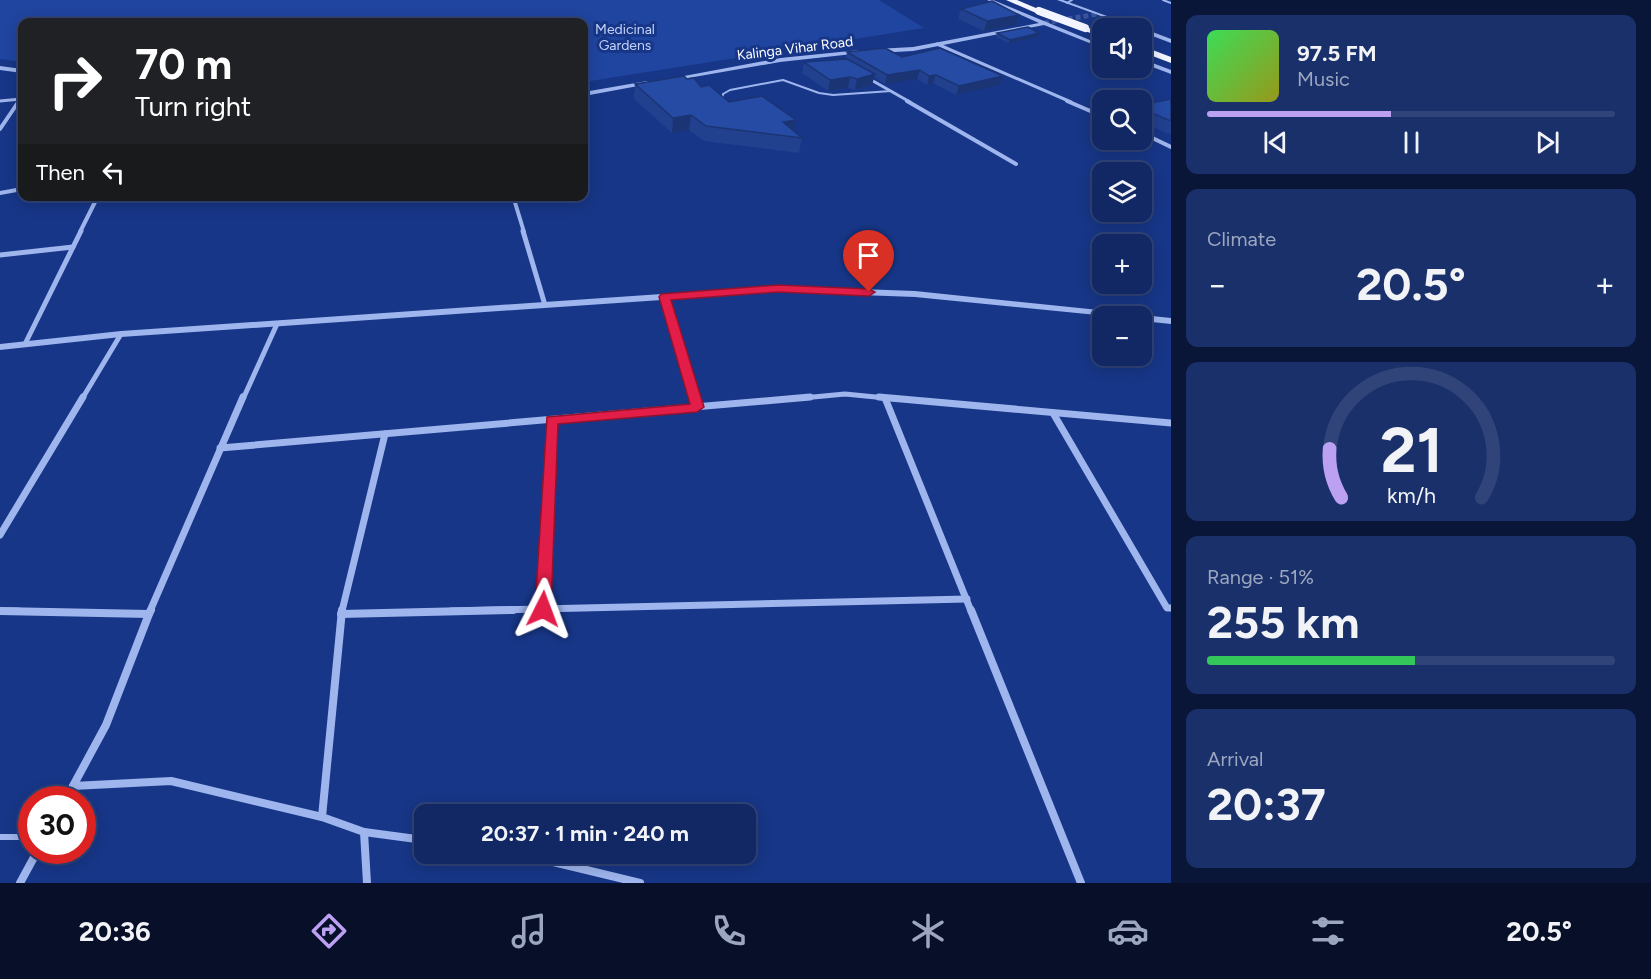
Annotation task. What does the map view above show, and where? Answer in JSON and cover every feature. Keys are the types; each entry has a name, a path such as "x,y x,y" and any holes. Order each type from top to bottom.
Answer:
{"highway":[{"path":"1010,0 1092,31"},
{"path":"1029,0 1092,24"},
{"path":"1152,46 1171,53"},
{"path":"1152,53 1171,60"}],"street":[{"path":"989,0 1092,43"},
{"path":"1059,0 1070,1 1112,18"},
{"name":"Kalinga Vihar Road","path":"664,80 827,54 913,49 1044,23"},
{"path":"1152,34 1171,41"},
{"path":"937,44 1092,112"},
{"path":"827,54 835,59"},
{"path":"1152,65 1171,72"},
{"path":"0,68 18,70"},
{"path":"859,73 1016,164"},
{"path":"588,93 653,82"},
{"path":"0,101 18,99"},
{"path":"0,129 18,104"},
{"path":"1152,137 1171,147"},
{"path":"0,193 18,190"},
{"path":"25,344 96,201"},
{"path":"514,201 545,305"},
{"path":"0,255 73,247"},
{"path":"0,347 121,334 778,289 915,294 1092,312"},
{"path":"665,297 697,407"},
{"path":"1152,319 1171,321"},
{"path":"73,786 106,725 148,614 220,448 278,324"},
{"path":"0,535 121,334"},
{"path":"220,448 845,394 1171,423"},
{"path":"885,398 1081,883"},
{"path":"1053,412 1170,610"},
{"path":"543,609 552,420"},
{"path":"322,817 341,614 385,434"},
{"path":"341,614 967,599"},
{"path":"0,611 148,614"},
{"path":"73,786 171,781 322,817 364,832 414,839"},
{"path":"364,832 367,883"},
{"path":"20,883 30,864"},
{"path":"561,864 640,883"}],"lane":[{"path":"1163,0 1171,3"},
{"path":"726,105 721,99 723,94 730,90 783,80 819,93 833,95 891,91"},
{"path":"0,837 18,837"}],"green space":[{"name":"Medicinal Gardens","path":"0,0 879,0 924,28 588,81 588,18 18,18 18,61 0,59"}],"building":[{"path":"992,1 1019,15 987,21 961,9"},
{"path":"1028,27 1039,33 1010,40 997,33"},
{"path":"885,48 902,57 940,48 1003,76 959,86 936,75 929,76 920,70 887,75 847,52"},
{"path":"847,59 875,74 857,79 850,77 830,80 804,62"},
{"path":"684,76 687,79 694,78 701,87 709,85 729,102 762,96 796,120 783,122 802,138 706,126 691,115 673,118 635,84"},
{"path":"1171,99 1171,121 1152,113 1152,103"}],"tunnel":[{"path":"1044,23 1098,14"}],"route":[{"path":"543,609 552,420 697,407 665,297 778,289 869,292"}]}
